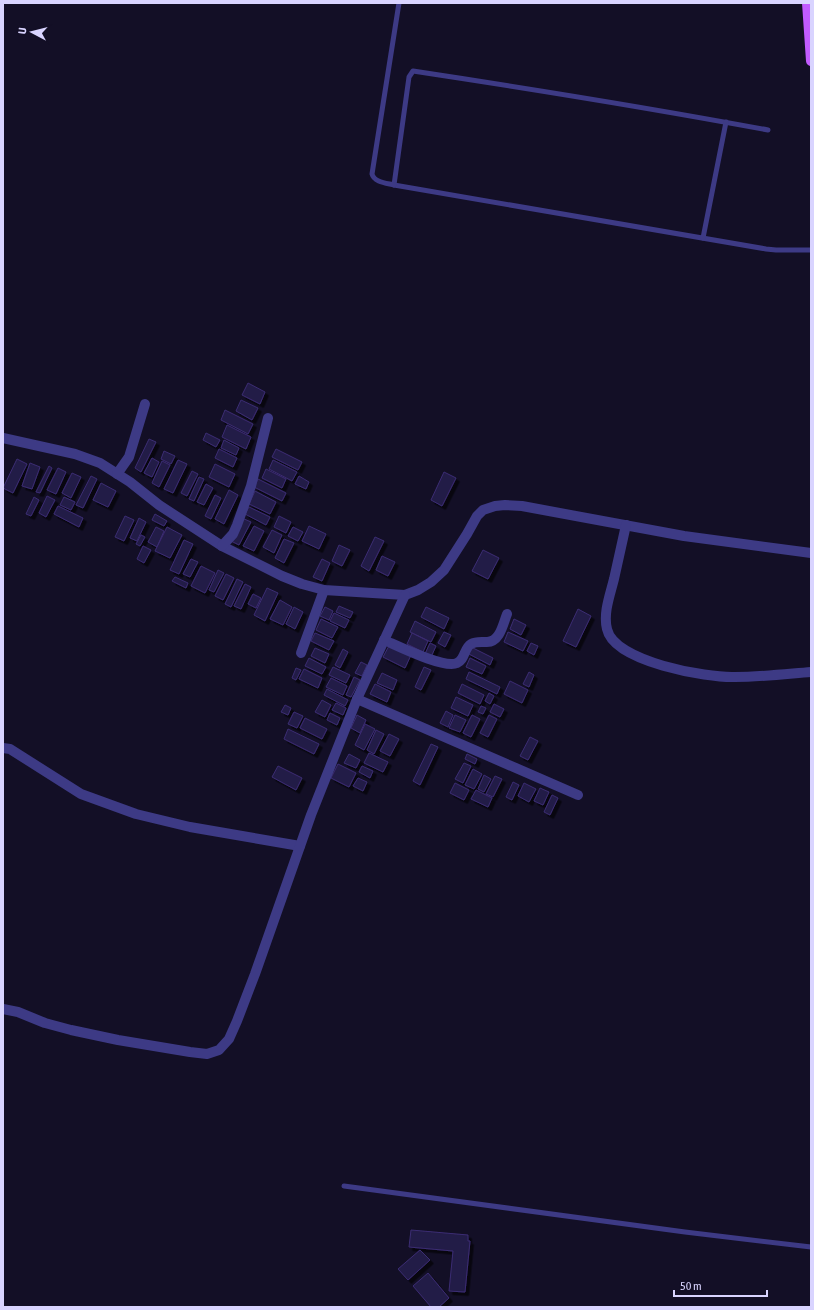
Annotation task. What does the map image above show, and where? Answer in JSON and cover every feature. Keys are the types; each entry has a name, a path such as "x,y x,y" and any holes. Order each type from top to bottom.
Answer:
{"main road":[{"path":"807,3 811,61"}],"street":[{"path":"117,474 129,457 145,404"},
{"path":"222,546 233,534 251,486 268,418"},
{"path":"3,438 75,454 100,463 130,482 159,505 222,546 282,576 302,584 324,590 405,595 418,590 436,578 448,564 477,516 483,510 495,506 505,505 522,506 684,536 811,553"},
{"path":"626,525 605,615 607,631 612,640 623,650 652,662 696,674 734,677 811,672"},
{"path":"301,653 324,590"},
{"path":"3,1009 18,1012 46,1023 71,1030 118,1040 206,1054 219,1050 229,1039 237,1021 256,974 311,816 357,699 405,595"},
{"path":"384,640 439,663 454,664 461,661 470,644 474,642 490,642 494,640 500,633 507,614"},
{"path":"357,699 578,795"},
{"path":"3,748 10,749 82,794 136,814 190,827 300,846"}],"lane":[{"path":"399,3 372,174 373,177 378,180 394,185 776,250 811,250"},
{"path":"394,185 409,77 413,71 501,84 768,130"},
{"path":"703,238 726,122"},
{"path":"344,1186 677,1232 811,1247"}],"building":[{"path":"248,383 265,392 260,404 242,395"},
{"path":"241,400 258,408 252,420 236,411"},
{"path":"225,410 253,424 248,434 221,420"},
{"path":"227,425 251,437 246,449 222,437"},
{"path":"206,433 220,440 216,447 203,440"},
{"path":"149,439 156,442 141,472 135,468"},
{"path":"224,440 239,448 236,455 221,448"},
{"path":"219,449 237,458 233,467 215,458"},
{"path":"276,449 302,462 298,470 272,457"},
{"path":"164,451 175,456 171,464 161,459"},
{"path":"152,458 159,462 152,477 144,473"},
{"path":"17,459 27,464 13,493 3,488"},
{"path":"178,460 187,464 173,493 164,489"},
{"path":"273,460 297,472 292,481 269,469"},
{"path":"162,461 170,465 159,487 152,483"},
{"path":"30,463 40,467 32,489 22,486"},
{"path":"215,464 235,474 229,487 209,477"},
{"path":"49,466 52,468 40,493 36,492"},
{"path":"58,468 66,472 56,494 47,490"},
{"path":"266,469 286,479 282,488 262,478"},
{"path":"192,471 198,474 187,496 181,493"},
{"path":"444,472 456,478 442,506 431,500"},
{"path":"72,473 81,477 71,498 62,493"},
{"path":"91,476 97,479 83,508 76,505"},
{"path":"299,476 309,482 306,489 295,484"},
{"path":"199,477 204,479 194,501 189,499"},
{"path":"258,479 286,493 282,501 254,487"},
{"path":"101,483 116,491 108,507 93,500"},
{"path":"206,484 213,488 204,505 197,502"},
{"path":"229,490 238,495 224,524 215,519"},
{"path":"255,491 276,502 270,514 249,504"},
{"path":"215,495 221,498 211,519 205,516"},
{"path":"47,496 55,500 46,517 39,513"},
{"path":"34,497 39,500 31,516 26,514"},
{"path":"64,497 75,502 71,510 60,505"},
{"path":"58,506 83,518 79,527 54,514"},
{"path":"249,507 270,517 266,525 245,514"},
{"path":"155,514 167,521 164,526 152,520"},
{"path":"125,516 134,520 124,541 115,537"},
{"path":"279,516 291,522 286,533 274,527"},
{"path":"139,518 146,522 137,541 130,538"},
{"path":"242,518 251,522 239,545 231,541"},
{"path":"254,526 264,531 254,551 243,546"},
{"path":"309,526 326,534 319,549 302,541"},
{"path":"156,527 164,531 157,547 148,542"},
{"path":"167,527 182,535 170,558 155,551"},
{"path":"293,527 303,532 298,541 288,536"},
{"path":"272,530 282,535 274,553 263,547"},
{"path":"141,535 145,537 140,546 136,544"},
{"path":"375,537 384,541 369,571 361,566"},
{"path":"284,539 294,543 284,563 275,558"},
{"path":"184,540 193,544 179,574 170,570"},
{"path":"339,545 350,550 342,566 332,561"},
{"path":"143,546 151,550 144,563 137,559"},
{"path":"483,550 499,558 488,579 472,571"},
{"path":"382,556 395,562 388,576 376,570"},
{"path":"191,559 198,562 190,577 183,574"},
{"path":"322,559 330,563 322,581 313,577"},
{"path":"201,566 215,573 205,593 191,586"},
{"path":"218,570 224,573 214,592 209,590"},
{"path":"226,574 234,578 223,600 215,596"},
{"path":"175,577 188,583 186,588 172,581"},
{"path":"237,579 243,582 231,607 225,604"},
{"path":"245,584 251,587 241,609 234,606"},
{"path":"267,588 278,593 265,621 254,615"},
{"path":"253,594 261,598 256,608 248,604"},
{"path":"280,600 292,607 283,625 270,619"},
{"path":"339,606 353,612 350,618 336,612"},
{"path":"294,607 303,612 295,629 286,624"},
{"path":"325,607 333,611 329,620 320,616"},
{"path":"426,607 449,618 444,629 421,617"},
{"path":"578,609 591,616 576,647 563,641"},
{"path":"334,613 349,620 345,628 330,621"},
{"path":"321,619 338,627 332,638 316,630"},
{"path":"514,619 526,625 521,635 510,629"},
{"path":"415,621 436,632 431,642 410,632"},
{"path":"444,632 451,635 445,647 438,643"},
{"path":"508,632 528,641 523,651 504,642"},
{"path":"315,633 334,641 329,650 311,641"},
{"path":"412,633 428,641 423,652 407,644"},
{"path":"430,643 436,646 431,657 425,654"},
{"path":"531,643 538,646 534,655 527,651"},
{"path":"390,644 411,655 405,668 383,657"},
{"path":"471,647 493,658 490,665 467,653"},
{"path":"315,648 329,654 325,663 311,656"},
{"path":"343,649 348,652 340,668 335,665"},
{"path":"309,658 326,667 322,674 305,666"},
{"path":"470,658 486,666 482,674 466,667"},
{"path":"361,662 367,665 362,676 355,673"},
{"path":"333,667 350,675 346,683 329,675"},
{"path":"424,667 431,670 421,690 415,687"},
{"path":"296,668 301,670 296,680 292,678"},
{"path":"304,669 322,678 318,688 299,679"},
{"path":"469,672 500,687 497,694 466,679"},
{"path":"529,672 534,675 529,687 523,684"},
{"path":"382,673 397,680 393,690 377,683"},
{"path":"354,677 360,680 351,697 346,695"},
{"path":"331,678 347,686 343,695 326,687"},
{"path":"510,681 528,690 522,703 504,694"},
{"path":"375,684 391,692 387,702 370,694"},
{"path":"462,684 484,695 480,704 458,693"},
{"path":"327,689 348,700 345,706 324,695"},
{"path":"489,693 494,696 490,704 485,701"},
{"path":"456,697 473,705 468,716 451,708"},
{"path":"322,700 331,705 325,717 315,712"},
{"path":"336,703 346,708 343,715 332,710"},
{"path":"494,704 504,709 500,717 490,712"},
{"path":"285,705 291,708 288,715 281,712"},
{"path":"481,706 486,708 483,714 478,712"},
{"path":"446,711 453,715 448,727 440,723"},
{"path":"294,712 303,716 297,728 288,724"},
{"path":"330,713 340,718 337,725 327,720"},
{"path":"357,715 366,720 360,733 351,728"},
{"path":"455,715 466,720 460,732 449,728"},
{"path":"472,715 480,719 471,737 463,733"},
{"path":"489,715 497,719 488,737 480,733"},
{"path":"305,718 327,729 322,739 300,728"},
{"path":"365,724 375,729 364,750 355,745"},
{"path":"288,729 319,744 314,754 284,739"},
{"path":"376,730 384,734 374,754 367,750"},
{"path":"389,734 399,739 390,756 380,751"},
{"path":"530,737 538,741 528,760 520,756"},
{"path":"431,744 438,747 420,785 413,781"},
{"path":"369,753 388,762 383,772 364,763"},
{"path":"349,754 360,760 356,768 344,763"},
{"path":"467,754 477,759 475,764 465,759"},
{"path":"464,763 471,766 463,783 455,779"},
{"path":"338,764 356,773 349,787 331,778"},
{"path":"278,766 302,778 296,790 272,777"},
{"path":"362,766 373,771 370,778 359,772"},
{"path":"473,769 482,774 474,789 465,785"},
{"path":"484,775 491,779 484,792 478,789"},
{"path":"495,776 502,779 493,797 486,794"},
{"path":"358,778 367,782 363,791 353,786"},
{"path":"513,782 519,785 512,800 506,797"},
{"path":"455,783 469,790 464,800 450,793"},
{"path":"524,783 536,789 529,802 518,796"},
{"path":"540,788 549,792 543,805 534,801"},
{"path":"476,790 492,798 488,807 471,799"},
{"path":"552,795 558,798 550,815 544,812"},
{"path":"411,1230 468,1235 468,1241 470,1241 465,1292 449,1291 453,1251 409,1247"},
{"path":"420,1250 430,1260 408,1280 398,1269"},
{"path":"428,1273 449,1298 439,1307 431,1307 413,1286"}]}
